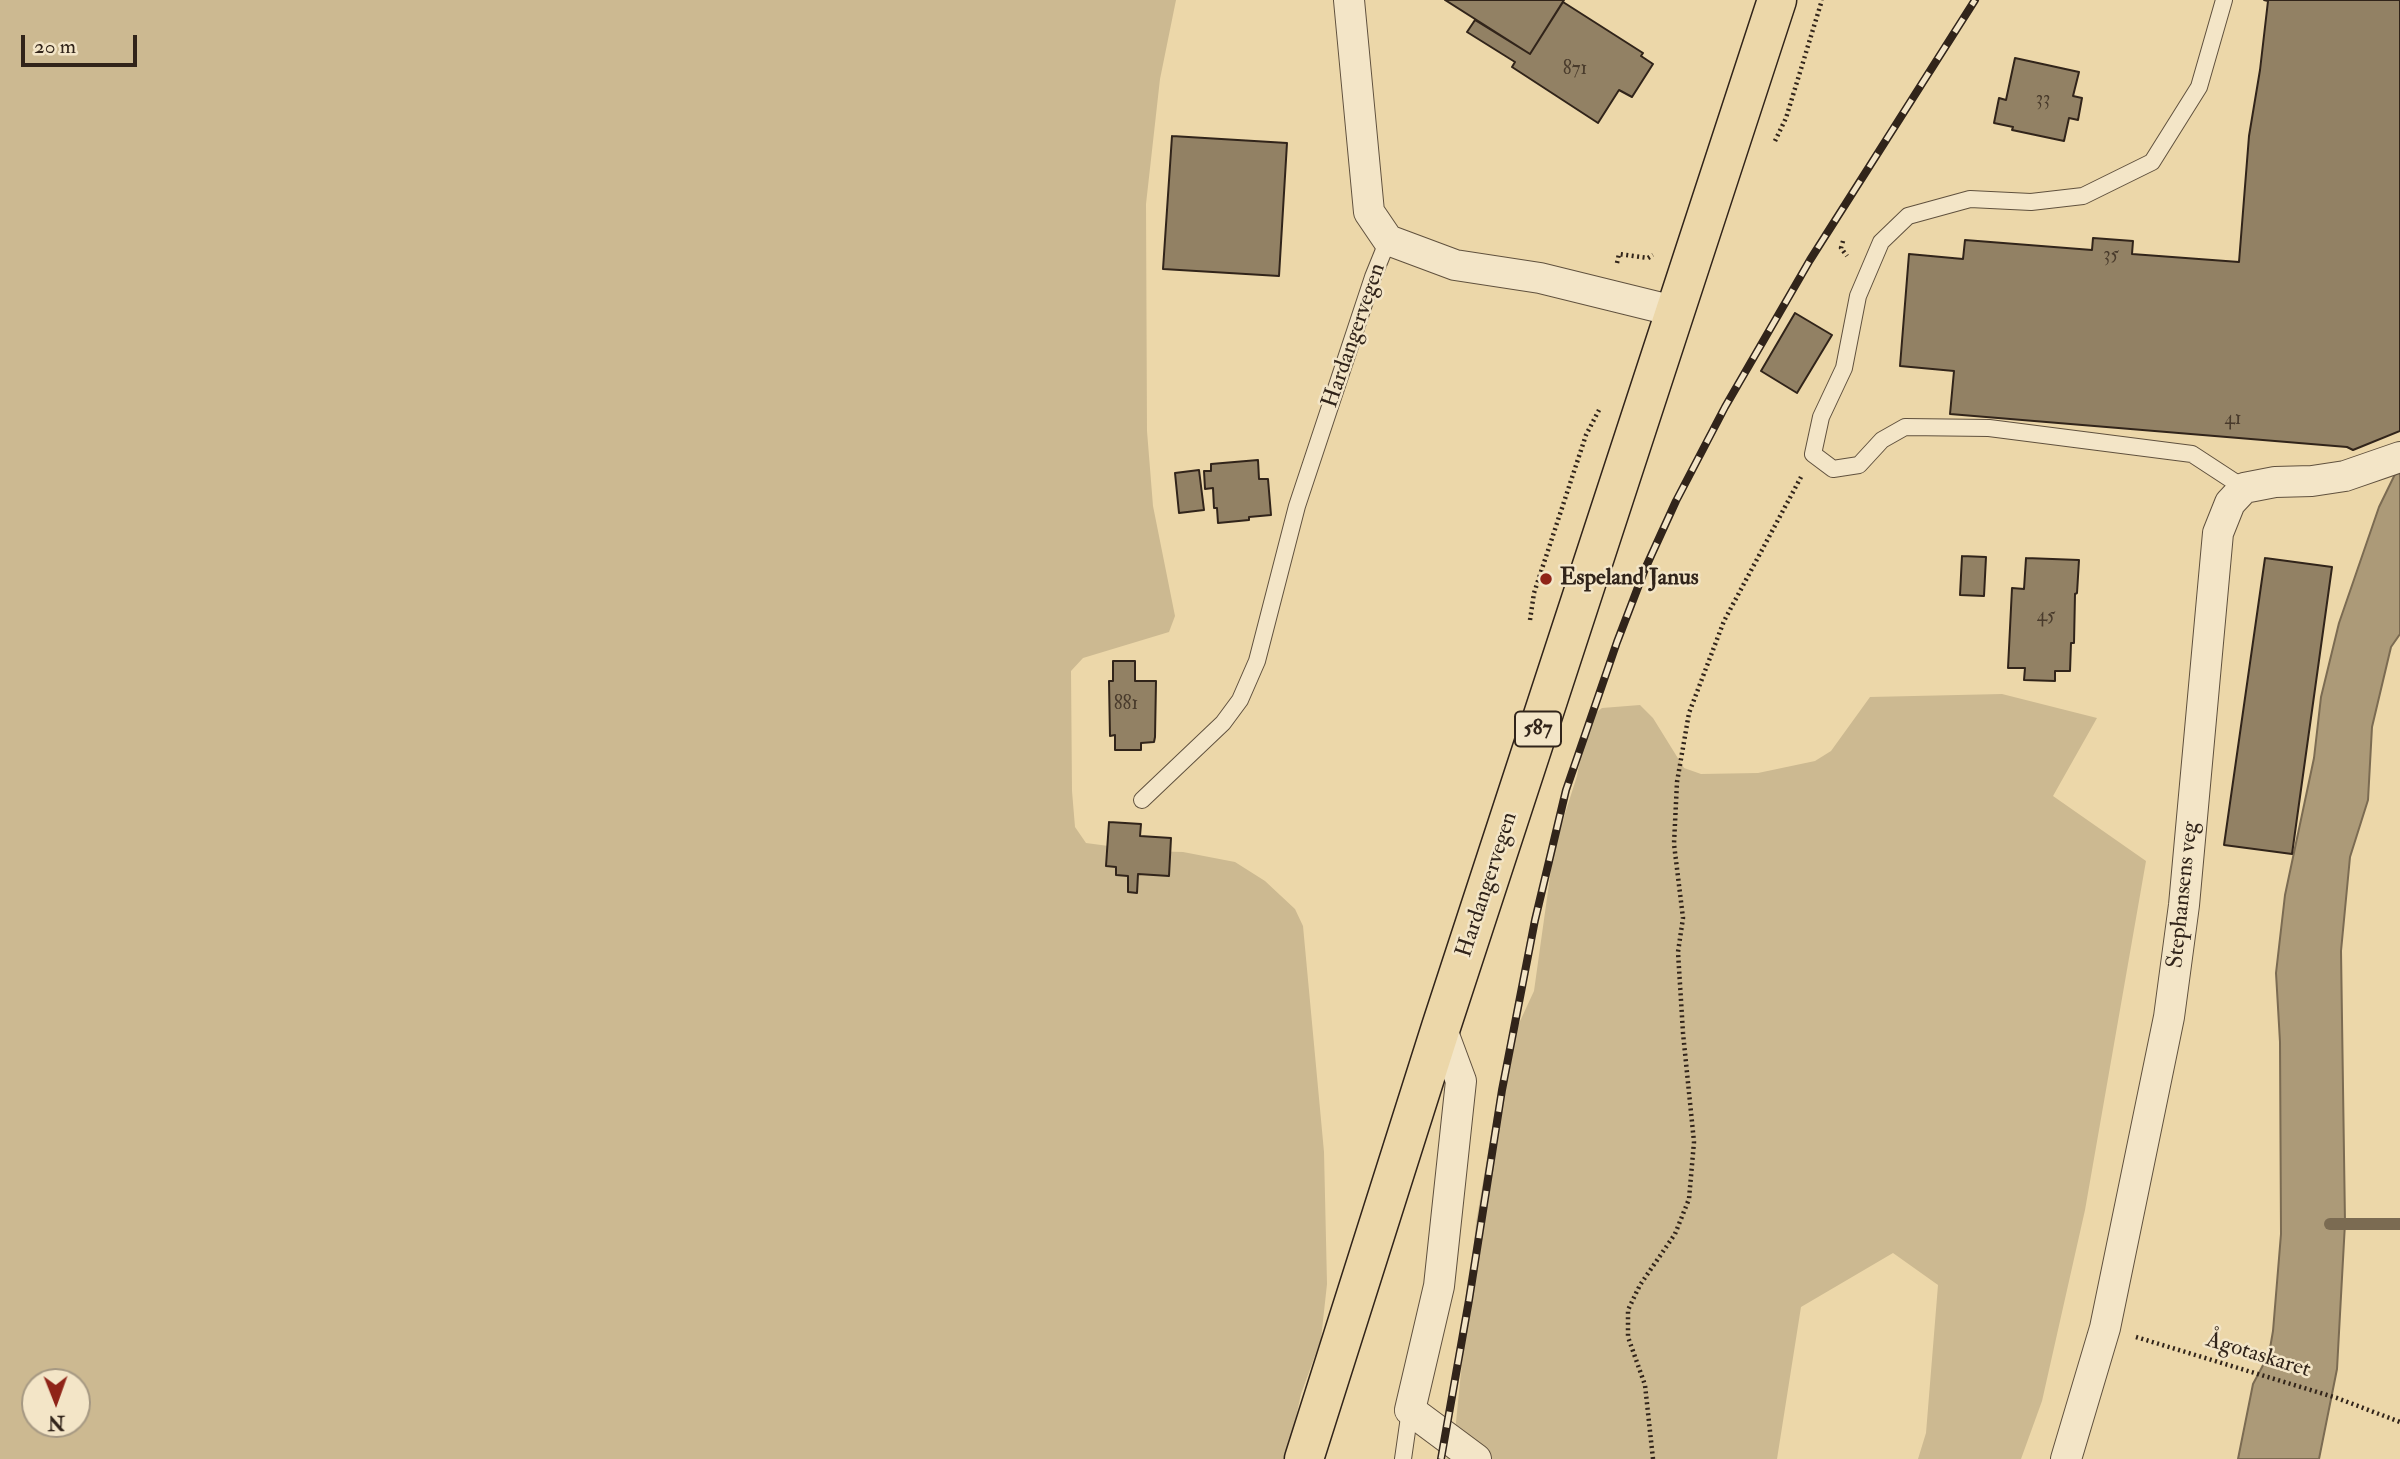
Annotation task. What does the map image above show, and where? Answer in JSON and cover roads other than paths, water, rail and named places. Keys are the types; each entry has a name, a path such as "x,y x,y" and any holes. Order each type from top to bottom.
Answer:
{"main road":[{"name":"Hardangervegen","path":"1304,1459 1441,1027 1777,0"}],"street":[{"name":"Hardangervegen","path":"1349,0 1369,212 1388,240 1455,265 1540,278 1674,311"},
{"path":"2244,488 2275,482 2312,481 2345,476 2392,460"},
{"name":"Stephansens veg","path":"2066,1459 2105,1328 2173,994 2184,905 2218,533 2230,503 2244,488"},
{"path":"1441,1027 1461,1081 1439,1286 1410,1410 1476,1459"}],"lane":[{"path":"2224,0 2199,87 2152,162 2083,196 2031,202 1970,199 1908,216 1881,242 1858,296 1844,368 1821,416 1812,454 1833,469 1859,465 1882,440 1905,427 1989,428 2192,454 2244,488"},
{"name":"Hardangervegen","path":"1142,800 1223,723 1240,700 1256,662 1297,506 1373,277 1388,240"},
{"path":"1403,1459 1410,1410"}],"waterway":[{"path":"2330,1224 2400,1224"}],"railway":[{"path":"1441,1459 1502,1090 1535,920 1566,790 1617,642 1645,569 1676,501 1725,407 1810,260 1975,0"}],"place":[{"name":"Espeland Janus","path":"1546,579"}]}
